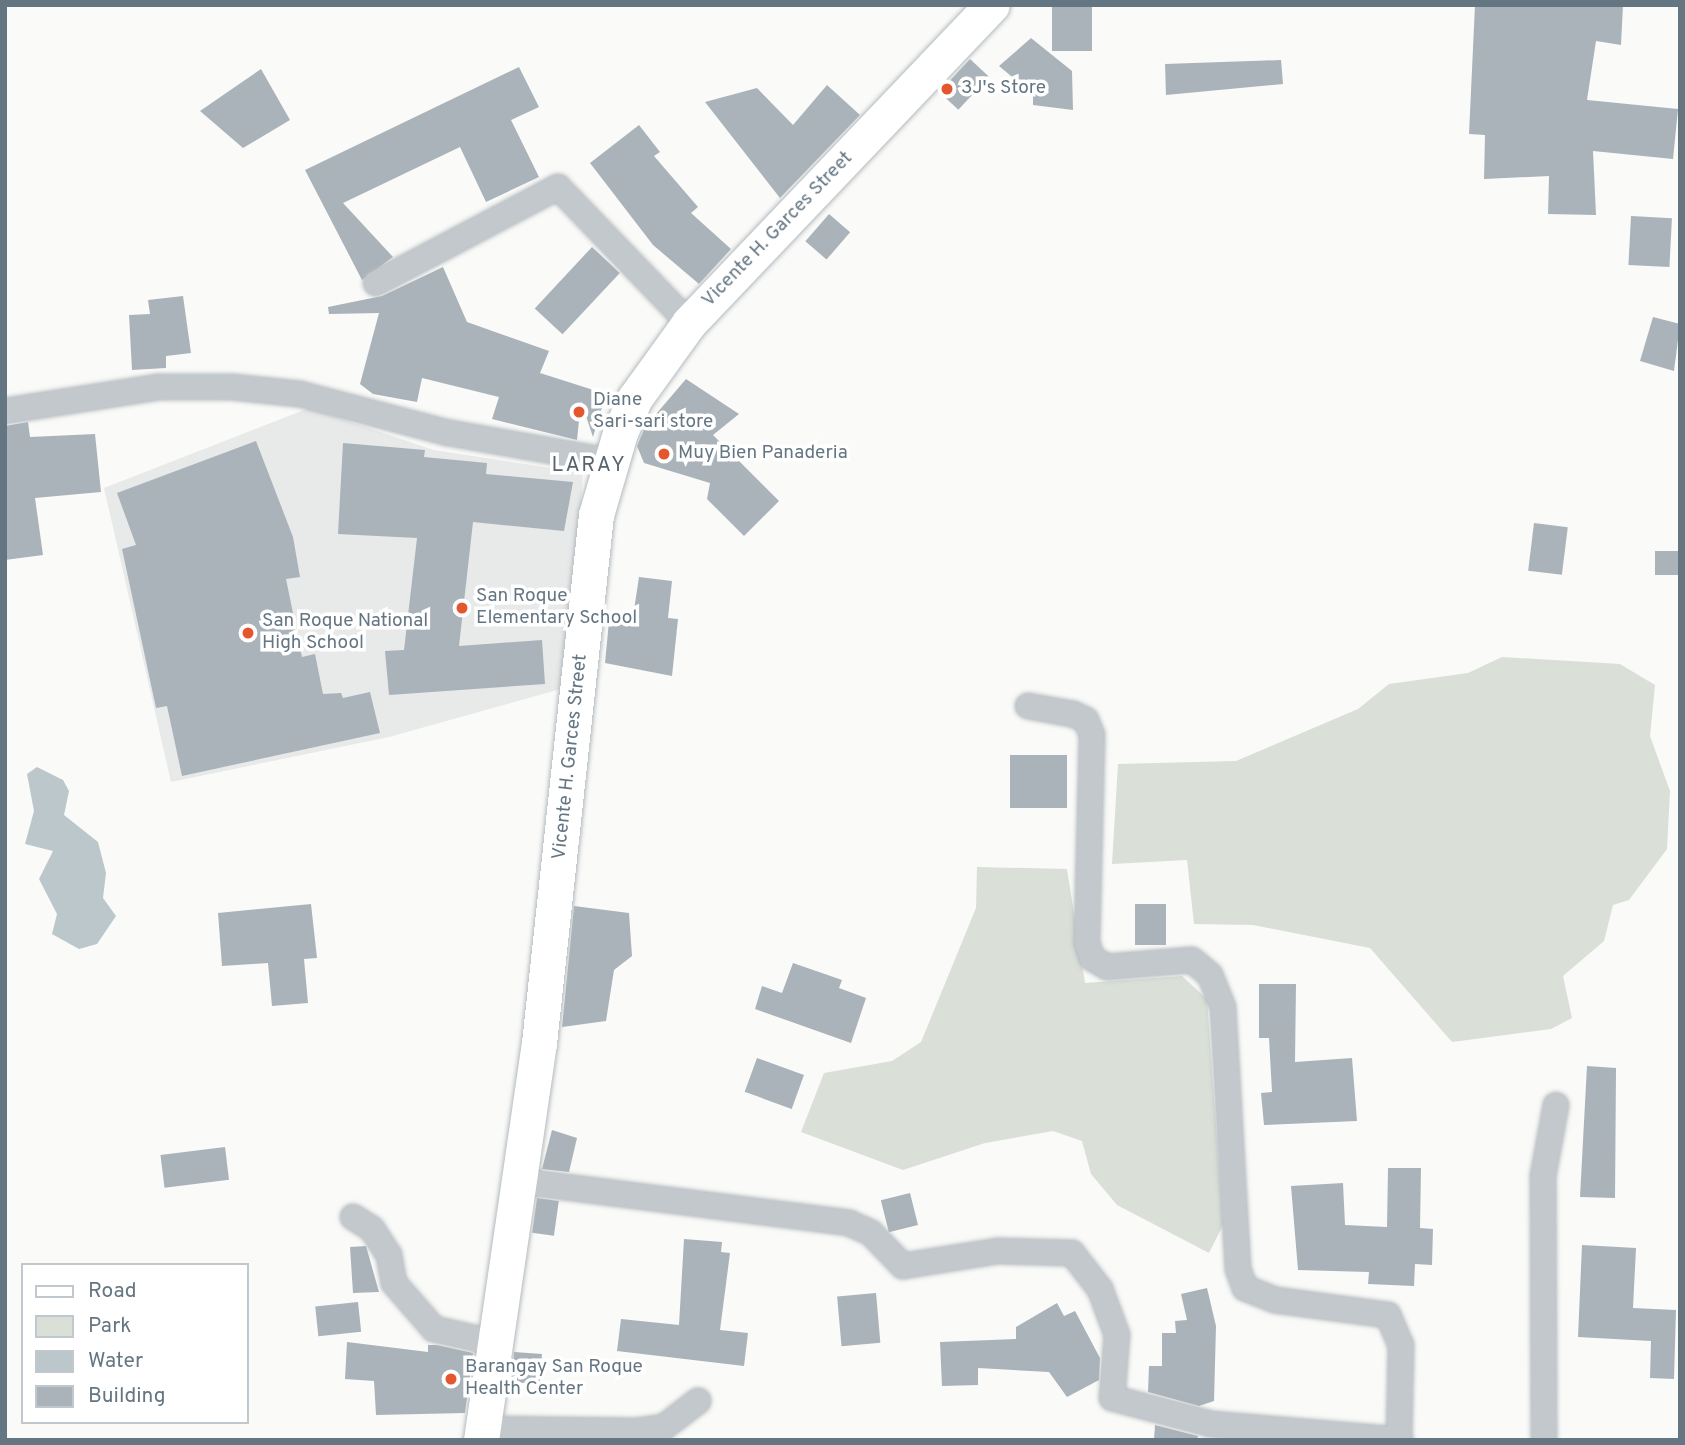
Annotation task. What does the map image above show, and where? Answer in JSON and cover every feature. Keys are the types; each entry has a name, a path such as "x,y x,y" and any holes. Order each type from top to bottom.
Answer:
{"street":[{"name":"Vicente H. Garces Street","path":"482,1434 518,1181 596,515 610,461 635,398 689,323 992,5"},
{"path":"376,283 558,187 689,323"},
{"path":"5,411 158,387 232,387 300,394 449,433 610,461"},
{"path":"518,1181 849,1223 871,1233 903,1266 998,1251 1072,1253 1100,1289 1117,1335 1112,1398 1209,1432 1399,1440 1401,1345 1399,1328 1388,1315 1275,1300 1245,1288 1238,1269 1223,1007 1210,975 1192,960 1107,967 1092,958 1087,943 1092,735 1086,720 1073,714 1028,706"},
{"path":"1544,1440 1544,1176 1556,1105"},
{"path":"353,1216 372,1229 389,1255 394,1283 434,1329 495,1343"},
{"path":"482,1434 637,1432 664,1427 698,1401"}],"shaded area":[{"path":"309,408 434,450 583,473 568,687 389,737 171,782 104,488"}],"green space":[{"path":"1502,657 1620,664 1655,685 1650,736 1670,791 1667,849 1629,900 1613,905 1604,941 1563,976 1572,1018 1551,1029 1452,1042 1370,948 1253,925 1194,924 1187,860 1112,864 1118,764 1236,761 1358,709 1389,684 1468,673"},
{"path":"977,867 1067,869 1085,983 1182,976 1207,999 1223,1225 1209,1253 1117,1205 1091,1174 1082,1141 1053,1131 985,1143 903,1170 801,1132 824,1073 892,1061 921,1042 976,908"}],"water":[{"path":"37,767 63,780 69,791 64,815 98,842 106,873 103,898 116,916 97,944 79,949 52,934 57,914 39,879 53,851 25,844 34,811 27,774"}],"building":[{"path":"1052,5 1092,5 1092,51 1052,51"},
{"path":"1475,5 1623,5 1621,45 1596,41 1587,100 1678,109 1673,159 1593,151 1596,215 1548,214 1549,176 1484,179 1485,135 1469,134"},
{"path":"1031,38 1072,71 1073,110 1033,105 1033,94 999,66"},
{"path":"970,59 989,77 958,110 939,92"},
{"path":"1281,60 1283,84 1166,95 1165,64"},
{"path":"519,67 539,107 511,120 539,177 486,202 460,147 343,203 393,257 362,280 305,170"},
{"path":"261,69 290,120 243,148 200,111"},
{"path":"827,85 860,115 780,198 705,102 757,88 793,125"},
{"path":"639,125 660,152 654,156 698,207 691,213 731,249 699,284 653,245 590,163"},
{"path":"829,214 850,232 827,260 805,241"},
{"path":"1631,216 1672,218 1669,267 1628,265"},
{"path":"592,247 620,273 563,334 535,308"},
{"path":"443,267 467,322 549,351 540,373 606,394 593,437 581,401 577,440 492,419 499,397 422,378 417,402 373,394 360,384 379,313 329,314 328,307 382,296"},
{"path":"183,296 191,353 166,356 166,368 132,370 129,315 150,314 148,300"},
{"path":"1653,317 1680,324 1674,371 1640,361"},
{"path":"686,379 739,414 713,435 779,501 744,536 707,499 710,483 644,463 637,446 645,427"},
{"path":"28,422 30,437 95,434 101,492 35,498 43,555 5,560 5,426"},
{"name":"San Roque National High School","path":"256,441 293,537 300,577 286,579 302,657 315,654 323,694 341,693 343,698 370,692 380,733 182,776 167,706 156,708 122,549 136,545 117,493"},
{"path":"343,443 425,450 424,457 487,463 486,474 573,482 564,531 473,522 459,646 542,640 545,684 389,695 385,651 404,650 417,538 338,534"},
{"path":"1534,523 1568,527 1562,575 1528,571"},
{"path":"1655,551 1680,551 1680,575 1655,575"},
{"path":"639,577 672,581 668,618 678,619 672,676 605,663 609,621 632,623"},
{"path":"1010,755 1067,755 1067,808 1010,808"},
{"path":"311,904 317,958 304,959 308,1003 272,1006 268,963 222,966 218,913"},
{"path":"1135,904 1166,904 1166,945 1135,945"},
{"path":"574,906 629,913 632,956 614,970 606,1021 562,1027"},
{"path":"793,963 842,980 839,988 866,998 851,1043 755,1009 762,986 782,993"},
{"path":"1259,984 1296,984 1295,1062 1352,1058 1357,1121 1264,1125 1261,1093 1272,1092 1269,1038 1259,1038"},
{"path":"757,1058 804,1075 792,1109 745,1092"},
{"path":"1587,1066 1616,1068 1615,1198 1580,1197"},
{"path":"552,1130 577,1138 569,1172 542,1169"},
{"path":"225,1147 229,1180 165,1188 160,1155"},
{"path":"1388,1168 1421,1168 1420,1228 1433,1229 1432,1265 1415,1264 1414,1286 1368,1284 1369,1272 1298,1270 1291,1186 1343,1183 1345,1225 1387,1227"},
{"path":"910,1193 918,1225 889,1232 881,1200"},
{"path":"537,1198 559,1201 554,1236 532,1233"},
{"path":"684,1239 722,1242 721,1252 730,1253 720,1330 748,1333 744,1366 617,1351 621,1319 679,1325"},
{"path":"1582,1245 1636,1248 1633,1308 1676,1310 1674,1379 1650,1378 1651,1341 1578,1337"},
{"path":"366,1246 379,1292 353,1293 350,1247"},
{"path":"1207,1288 1216,1326 1214,1401 1199,1406 1148,1392 1149,1366 1162,1366 1162,1333 1176,1333 1175,1321 1187,1320 1181,1294"},
{"path":"876,1293 880,1343 842,1346 837,1296"},
{"path":"358,1302 361,1332 318,1336 315,1306"},
{"path":"1057,1303 1064,1316 1075,1311 1100,1358 1099,1380 1067,1397 1049,1372 978,1368 978,1385 942,1386 940,1342 1016,1339 1016,1327"},
{"path":"347,1342 428,1352 428,1345 437,1345 473,1353 465,1413 376,1415 374,1381 345,1379"},
{"path":"514,1352 542,1354 540,1384 512,1382"},
{"path":"1155,1425 1198,1436 1197,1440 1154,1440"}],"place":[{"name":"3J's Store","path":"947,89"},
{"name":"Diane Sari-sari store","path":"579,412"},
{"name":"Muy Bien Panaderia","path":"664,454"},
{"name":"San Roque Elementary School","path":"462,608"},
{"name":"San Roque National High School","path":"248,633"},
{"name":"Barangay San Roque Health Center","path":"451,1379"}],"district":[{"name":"LARAY","path":"589,466"}]}
